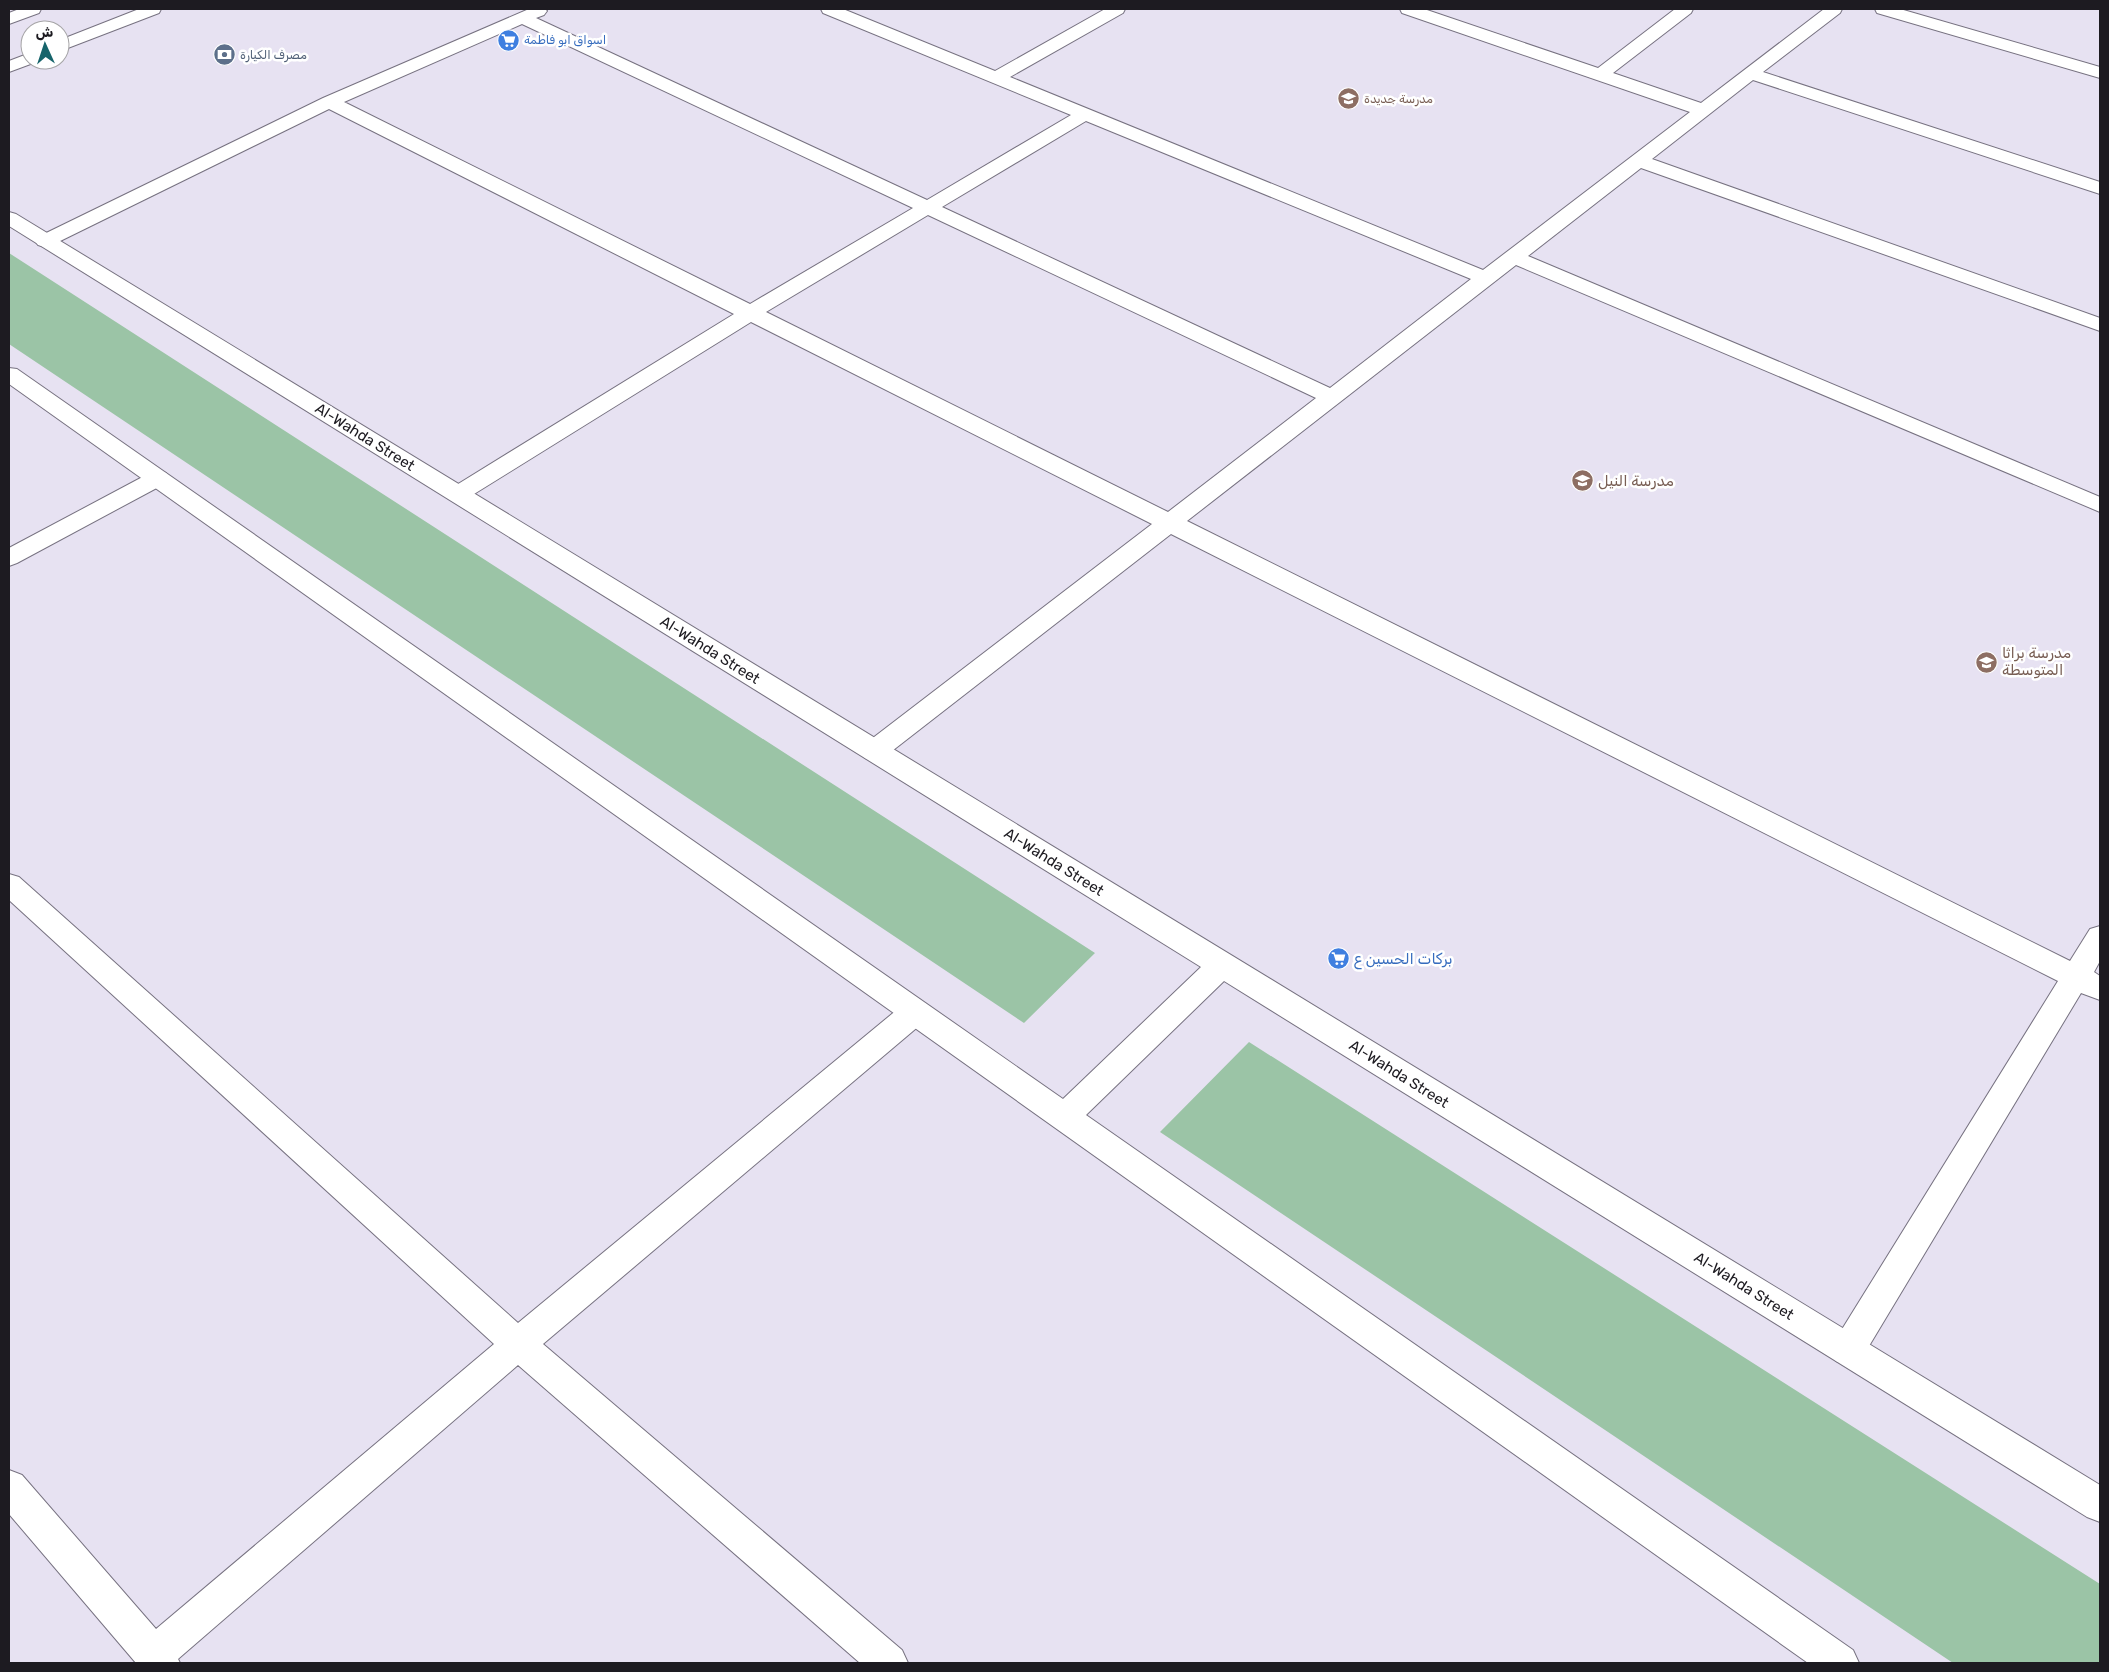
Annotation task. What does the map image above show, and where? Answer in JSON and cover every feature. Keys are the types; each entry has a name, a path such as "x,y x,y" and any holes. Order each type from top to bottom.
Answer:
{"street":[{"path":"9,19 33,9"},
{"path":"70,42 153,9"},
{"path":"45,241 329,102 543,9"},
{"path":"829,9 1485,278"},
{"path":"996,77 1117,9"},
{"path":"1408,9 1703,110"},
{"path":"1600,75 1685,9"},
{"path":"874,751 1834,9"},
{"path":"1883,9 2100,73"},
{"path":"522,18 1332,397"},
{"path":"1751,74 2100,188"},
{"path":"329,102 2088,983"},
{"path":"458,494 750,313 1085,114"},
{"path":"1638,160 2100,325"},
{"name":"Al-Wahda Street","path":"9,218 2100,1505"},
{"path":"1514,257 2100,505"},
{"path":"9,374 1840,1663"},
{"path":"9,558 158,478"},
{"path":"9,884 518,1344 889,1663"},
{"path":"1848,1350 2088,983 2100,937"},
{"path":"1064,1117 1222,965"},
{"path":"9,1488 158,1659 518,1344 915,1012"}],"green space":[{"path":"9,253 1095,953 1024,1023 9,344"},
{"path":"1249,1042 2100,1584 2100,1663 1953,1663 1160,1132"}],"place":[{"name":"اسواق ابو فاطمة","path":"508,40"},
{"name":"مصرف الكيارة","path":"224,55"},
{"name":"مدرسة جديدة","path":"1348,99"},
{"name":"مدرسة النيل","path":"1582,481"},
{"name":"مدرسة براثا المتوسطة","path":"1986,662"},
{"name":"بركات الحسين ع","path":"1338,959"}]}
